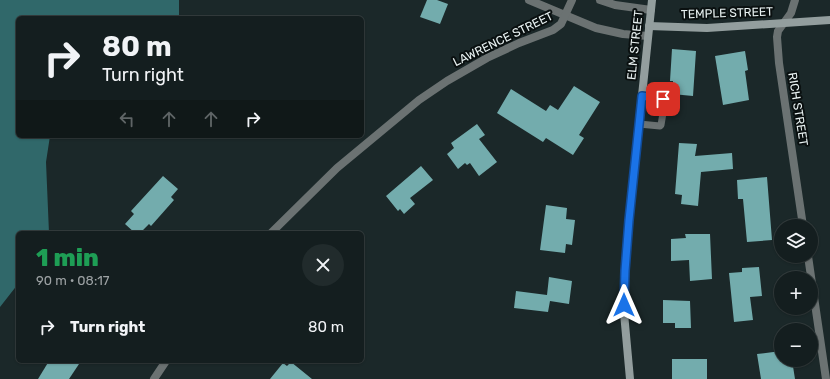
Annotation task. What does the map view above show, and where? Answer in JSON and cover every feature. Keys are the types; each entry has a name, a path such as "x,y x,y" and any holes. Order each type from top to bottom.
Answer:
{"street":[{"path":"529,0 582,23 609,32 648,36"},
{"name":"LAWRENCE STREET","path":"273,231 337,168 420,100 447,80 487,58 519,42 553,30 561,24 566,16 572,0"},
{"path":"600,0 615,5 651,10"},
{"name":"ELM STREET","path":"630,379 624,313 624,278 652,0"},
{"name":"RICH STREET","path":"795,0 793,9 778,31 777,37 779,63 802,219"},
{"name":"TEMPLE STREET","path":"649,26 707,28 830,20"},
{"path":"809,263 826,379"},
{"path":"154,379 165,363"}],"lane":[{"path":"639,124 660,126 665,102 663,99 642,96"}],"shaded area":[{"path":"0,0 179,0 179,16 16,16 16,138 50,138 46,162 49,231 16,231 16,287 0,307"}],"building":[{"path":"427,0 437,0 448,4 440,24 420,17"},
{"path":"672,49 696,51 693,96 672,94 673,81 670,81"},
{"path":"745,51 748,70 745,71 749,100 723,105 715,56"},
{"path":"574,86 600,102 579,135 584,138 573,155 546,138 543,142 497,113 511,89 546,111 550,105 558,110"},
{"path":"477,124 485,135 479,139 497,162 479,176 470,163 467,165 465,163 458,169 447,154 454,148 451,143"},
{"path":"679,143 697,144 695,156 732,153 733,169 701,172 698,206 681,204 682,195 675,194"},
{"path":"421,166 433,180 410,198 415,204 404,214 400,209 398,211 386,196"},
{"path":"163,176 178,189 171,197 174,200 151,226 149,224 142,231 133,231 125,224 134,214 131,211"},
{"path":"767,177 772,240 747,242 743,199 738,199 737,180"},
{"path":"546,205 567,208 566,219 575,220 572,245 566,244 565,253 540,250"},
{"path":"685,234 710,234 712,279 690,281 689,260 671,261 671,239 686,238"},
{"path":"759,267 762,296 750,297 753,320 734,322 729,273 742,272 742,268"},
{"path":"549,277 572,281 569,304 550,301 548,312 514,308 516,291 547,295"},
{"path":"663,300 690,301 691,328 675,328 675,323 663,323"},
{"path":"774,352 774,367 793,367 795,379 761,379 757,354"},
{"path":"672,359 707,359 707,379 672,379"},
{"path":"48,363 80,363 69,379 38,379"},
{"path":"283,363 287,366 292,363 312,379 270,379"}],"route":[{"path":"624,305 629,220 642,96 663,99"}]}
